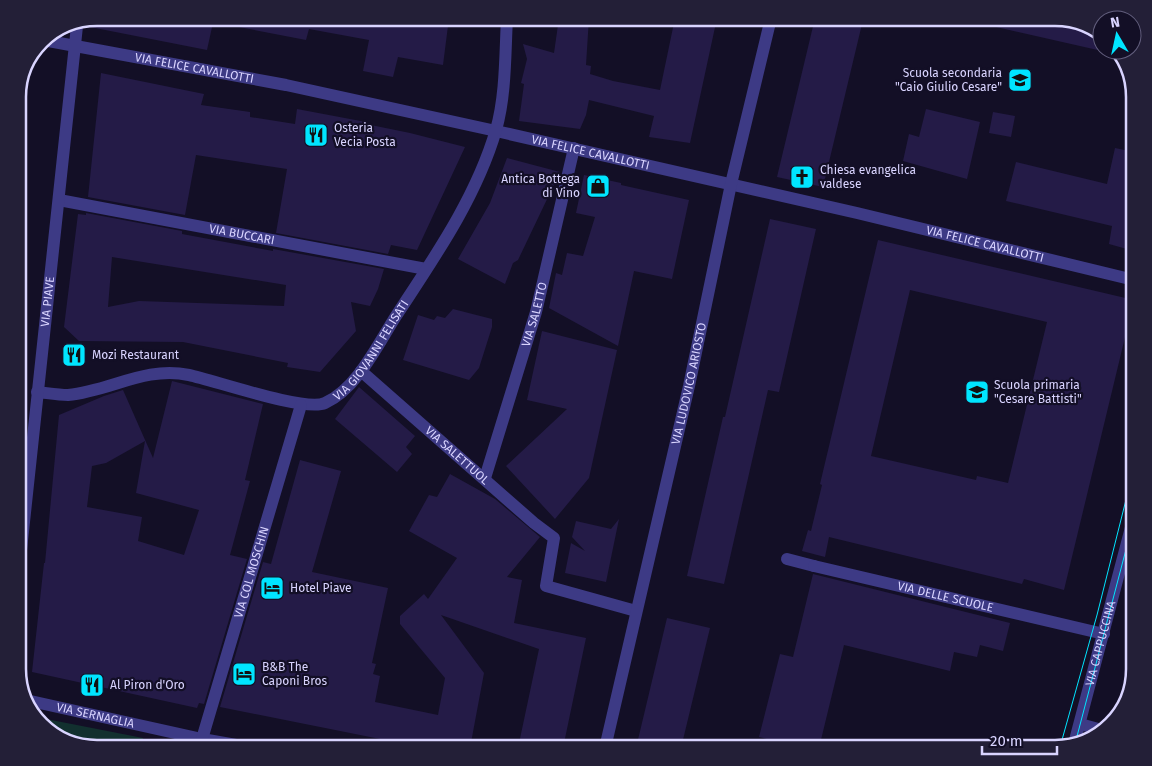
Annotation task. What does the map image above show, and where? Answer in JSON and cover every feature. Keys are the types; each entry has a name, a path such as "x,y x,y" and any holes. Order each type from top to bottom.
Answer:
{"street":[{"name":"VIA GIOVANNI FELISATI","path":"38,392 67,395 148,374 168,372 189,375 301,405 324,404 342,393 361,371 426,269 455,221 480,172 496,130 502,99 507,26"},
{"name":"VIA LUDOVICO ARIOSTO","path":"607,740 689,386 732,184 770,26"},
{"name":"VIA PIAVE","path":"26,498 77,30"},
{"name":"VIA FELICE CAVALLOTTI","path":"53,42 286,85 496,130 1126,278"},
{"name":"VIA SALETTO","path":"485,478 536,312 574,148"},
{"name":"VIA BUCCARI","path":"59,200 426,269"},
{"name":"VIA SALETTUOL","path":"361,371 534,523 554,538 546,586 636,610"},
{"name":"VIA COL MOSCHIN","path":"202,739 301,405"},
{"name":"VIA CAPPUCCINA","path":"1076,736 1126,547"},
{"name":"VIA DELLE SCUOLE","path":"786,559 1104,634"},
{"name":"VIA SERNAGLIA","path":"35,702 202,739"},
{"path":"1080,724 1094,728"}],"green space":[{"path":"47,719 143,738 143,740 88,739 70,734 58,728"}],"building":[{"path":"212,26 207,50 90,27"},
{"path":"448,26 443,65 398,57 393,77 363,71 369,40 309,29 306,40 239,27"},
{"path":"558,26 588,26 586,65 591,66 590,74 613,81 660,90 673,26 715,26 690,143 649,137 654,116 589,100 586,115 580,129 519,121 524,84 521,83 527,59 523,44 554,53"},
{"path":"813,26 862,26 823,187 777,177"},
{"path":"992,26 1054,26 1077,30 1092,37 1092,49"},
{"path":"101,73 204,94 201,105 250,112 250,117 295,124 297,109 366,122 366,124 465,147 417,250 391,245 388,254 276,233 287,169 196,155 185,215 88,197"},
{"path":"926,109 980,122 967,179 903,161 909,134 919,137"},
{"path":"993,112 1015,116 1011,137 989,133"},
{"path":"1115,148 1126,150 1126,249 1109,244 1112,226 1006,201 1016,162 1107,184"},
{"path":"507,158 560,172 518,260 513,263 505,284 458,259 490,203"},
{"path":"584,175 689,200 672,279 634,271 618,346 549,308 556,273 562,275 567,253 583,256 595,217 576,213"},
{"path":"86,213 182,231 182,234 273,251 273,249 384,269 370,306 351,302 356,331 320,372 287,367 288,363 183,342 79,341 64,327 78,214 86,215","holes":["112,257 286,285 284,306 139,301 108,307"]},
{"path":"770,219 816,229 779,392 768,390 724,584 687,576"},
{"name":"Scuola primaria \"Cesare Battisti\"","path":"878,240 1126,298 1126,333 1064,590 1024,579 1022,584 829,537 825,557 802,551 808,530 811,531 822,485 820,484","holes":["910,290 1047,322 1008,483 977,476 976,480 871,456"]},
{"path":"453,309 492,319 492,327 479,368 469,380 403,360 418,315 434,320 437,316 445,318"},
{"path":"542,331 617,350 589,478 555,519 506,466 567,409 527,400"},
{"path":"172,381 263,404 245,480 250,481 230,555 247,559 204,704 199,703 197,708 32,672 45,563 59,415 123,390 153,458","holes":["145,441 136,493 199,510 184,555 138,541 142,517 87,507 92,466 106,463"]},
{"path":"359,387 415,436 406,447 412,454 397,472 335,419"},
{"path":"300,460 341,471 312,572 388,588 372,663 376,664 373,674 380,676 375,702 438,715 445,678 400,624 400,616 424,594 428,599 457,558 409,531 429,495 437,497 450,474 495,499 540,537 507,577 522,580 514,623 586,638 565,740 520,740 539,649 441,615 484,673 471,740 385,740 220,707 263,562 271,564"},
{"path":"619,519 606,582 565,573 571,543 585,551 572,537 576,521 611,529"},
{"path":"813,574 1010,623 1003,651 980,645 977,657 954,652 950,671 844,645 821,740 770,740 759,737 780,654 793,657"},
{"path":"667,618 710,628 683,740 638,740"}],"tram line":[{"path":"1062,739 1097,615 1126,500"},
{"path":"1077,736 1126,550"}],"place":[{"name":"Scuola secondaria \"Caio Giulio Cesare\"","path":"1020,80"},
{"name":"Osteria Vecia Posta","path":"316,135"},
{"name":"Chiesa evangelica valdese","path":"802,177"},
{"name":"Antica Bottega di Vino","path":"598,186"},
{"name":"Mozi Restaurant","path":"74,355"},
{"name":"Scuola primaria \"Cesare Battisti\"","path":"977,392"},
{"name":"Hotel Piave","path":"272,588"},
{"name":"B&B The Caponi Bros","path":"244,674"},
{"name":"Al Piron d'Oro","path":"92,685"}]}
